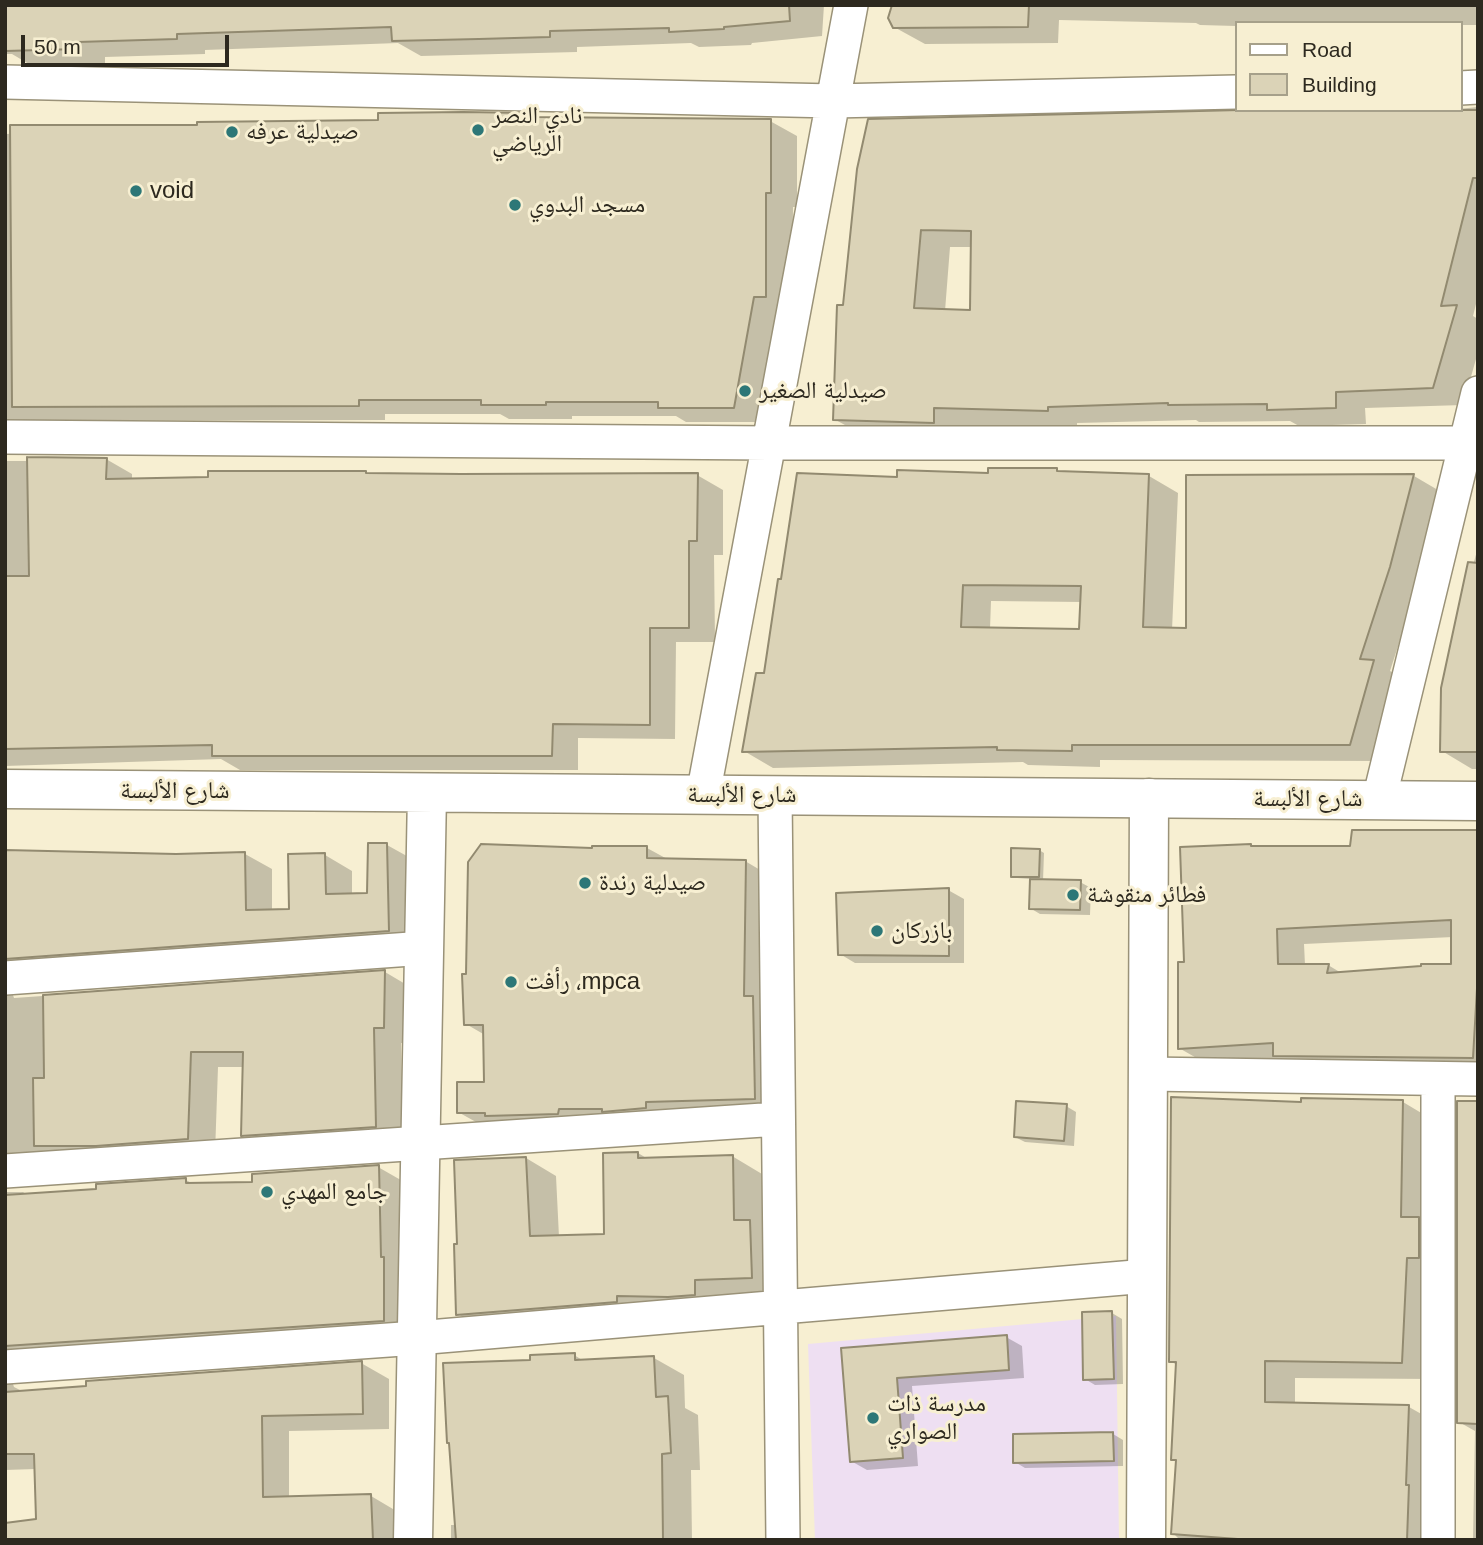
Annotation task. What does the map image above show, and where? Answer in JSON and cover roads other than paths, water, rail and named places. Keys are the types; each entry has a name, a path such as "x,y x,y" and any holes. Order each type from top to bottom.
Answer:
{"main road":[{"name":"شارع الألبسة","path":"5,789 1478,801"},
{"path":"412,1540 428,793"},
{"path":"1146,1540 1149,798"}],"street":[{"path":"703,794 851,5"},
{"path":"5,82 833,101 1234,92"},
{"path":"1379,800 1471,443 1478,393"},
{"path":"5,437 769,443 1471,443"},
{"path":"775,795 783,1540"},
{"path":"5,978 425,948"},
{"path":"1147,1074 1478,1079"},
{"path":"1438,1079 1438,1540"},
{"path":"5,1171 778,1119"},
{"path":"5,1367 417,1338 1147,1276"}],"place":[{"name":"نادي النصر الرياضي","path":"478,130"},
{"name":"صيدلية عرفه","path":"232,132"},
{"name":"void","path":"136,191"},
{"name":"مسجد البدوي","path":"515,205"},
{"name":"صيدلية الصغير","path":"745,391"},
{"name":"صيدلية رندة","path":"585,883"},
{"name":"فطائر منقوشة","path":"1073,895"},
{"name":"بازركان","path":"877,931"},
{"name":"رأفت ،mpca","path":"511,982"},
{"name":"جامع المهدي","path":"267,1192"},
{"name":"مدرسة ذات الصواري","path":"873,1418"}]}
